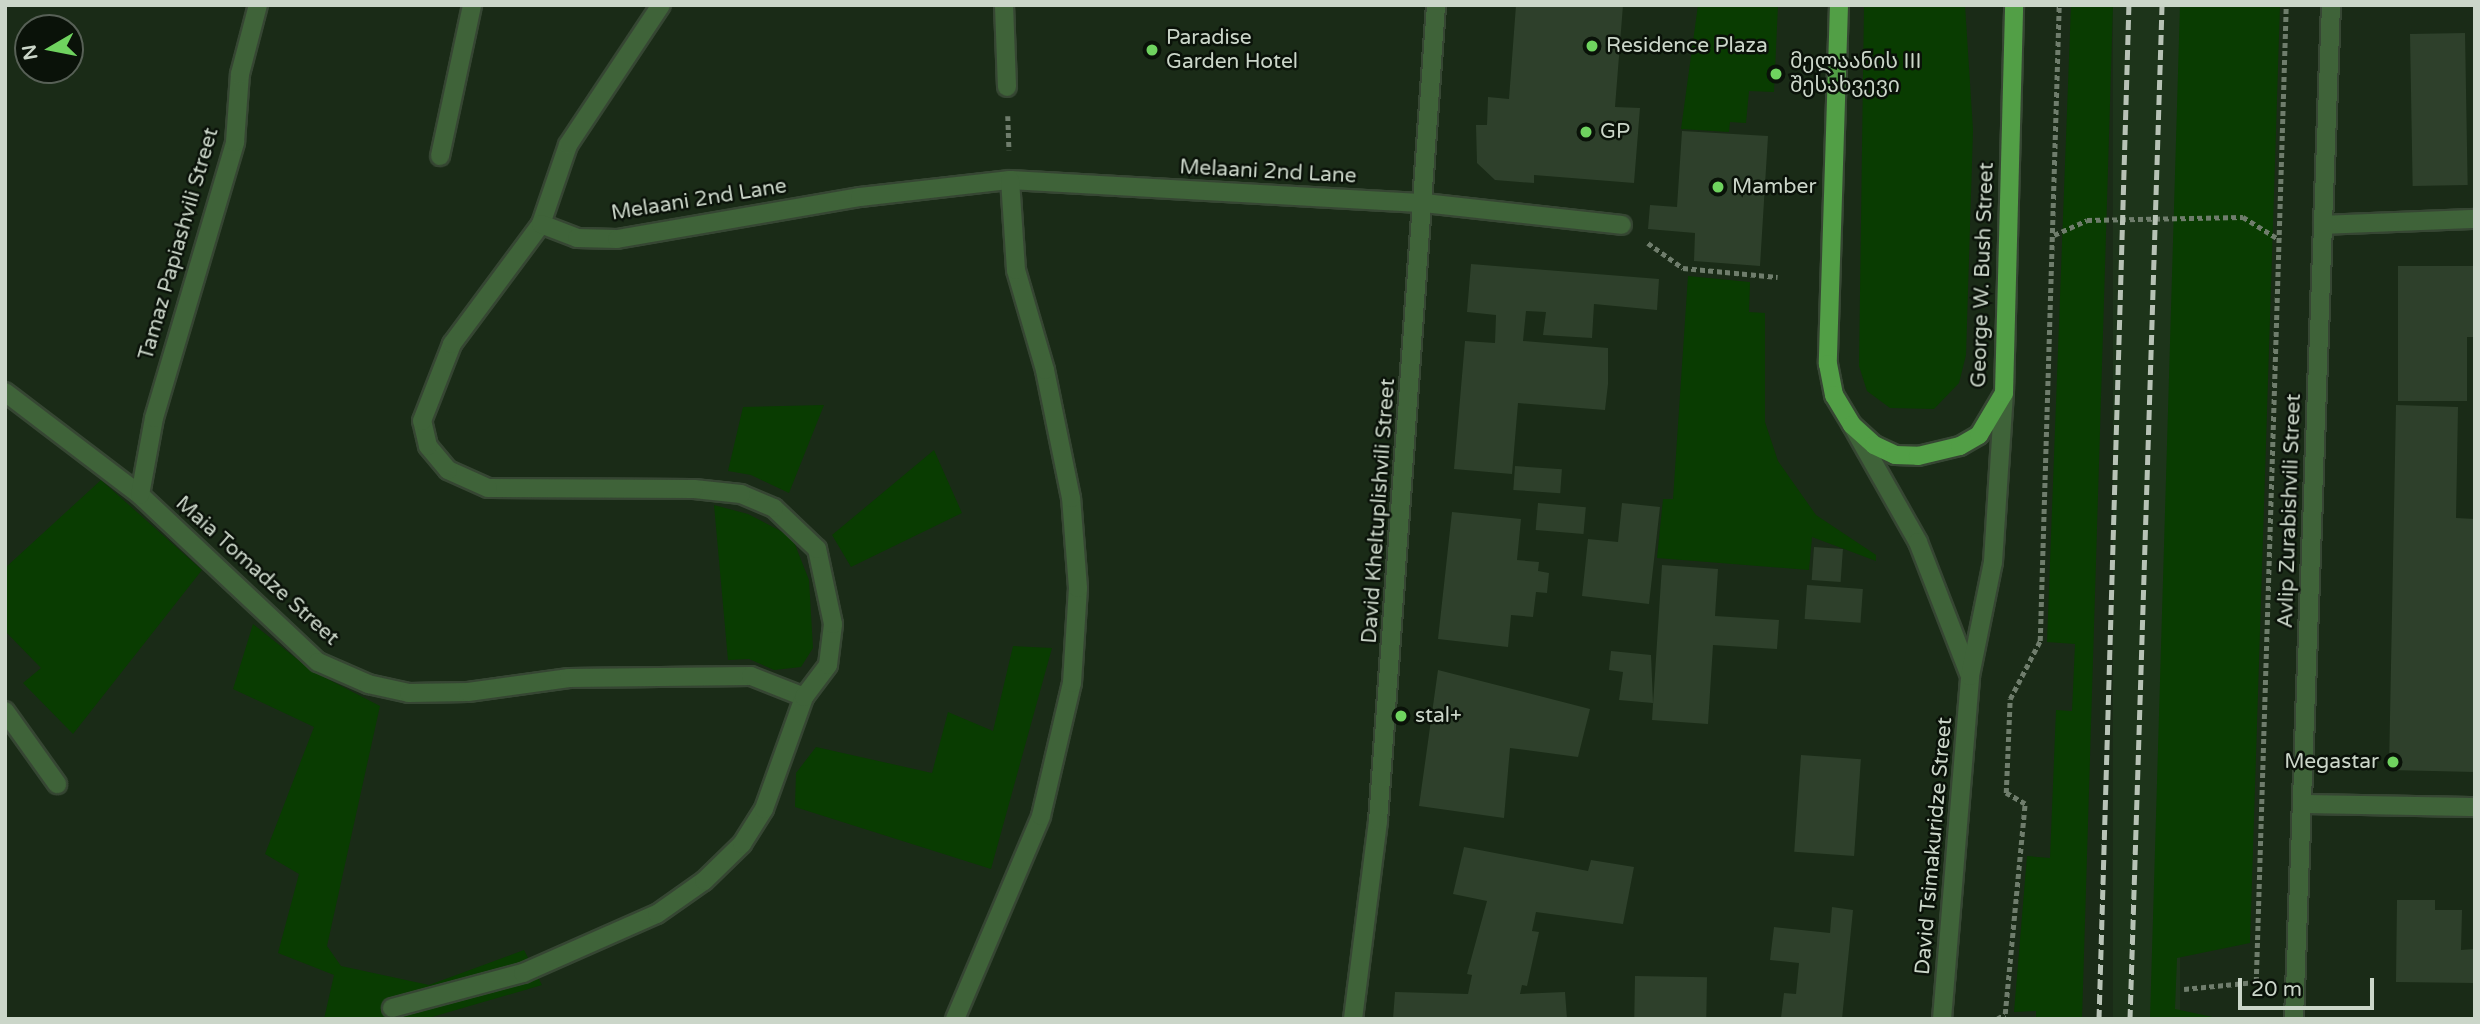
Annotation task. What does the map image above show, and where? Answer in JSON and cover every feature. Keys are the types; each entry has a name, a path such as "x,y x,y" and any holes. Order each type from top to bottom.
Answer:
{"main road":[{"name":"George W. Bush Street","path":"1839,5 1825,339 1834,396 1852,425 1895,455 1935,453 1979,435 2004,393 2014,5"}],"street":[{"name":"Tamaz Papiashvili Street","path":"140,495 154,418 235,142 240,74 258,5"},
{"path":"440,156 472,5"},
{"path":"392,1008 523,973 656,914 704,881 742,844 764,809 804,697 828,665 833,624 829,583 817,549 774,508 741,494 694,489 488,488 447,470 428,446 422,421 452,344 541,223 568,145 661,5"},
{"path":"1004,5 1007,88"},
{"name":"David Kheltuplishvili Street","path":"1353,1019 1378,821 1436,5"},
{"name":"Avlip Zurabishvili Street","path":"2294,1019 2331,5"},
{"path":"955,1019 1041,816 1072,683 1079,588 1071,498 1045,370 1016,270 1010,180"},
{"name":"Melaani 2nd Lane","path":"541,223 577,237 617,239 860,197 1010,180 1424,203 1622,225"},
{"path":"2323,225 2475,219"},
{"name":"Maia Tomadze Street","path":"5,392 140,495 318,662 369,684 409,693 468,692 569,678 751,676 804,697"},
{"name":"David Tsimakuridze Street","path":"1942,1019 1970,676 1993,562 2004,393"},
{"name":"David Tsimakuridze Street","path":"1852,425 1924,554 1970,676"},
{"path":"5,711 57,784"},
{"path":"2302,804 2475,807"}],"path":[{"path":"1997,1019 2005,1014 2025,804 2006,793 2010,699 2040,641 2059,5"},
{"path":"2184,989 2256,982 2286,5"},
{"path":"1007,88 1010,180"},
{"path":"2053,236 2087,220 2243,217 2280,240"},
{"path":"1622,225 1683,268 1778,277"}],"shaded area":[{"path":"2113,5 2180,5 2180,1019 2113,1019"}],"green space":[{"path":"1698,5 1778,5 1774,92 1749,91 1746,123 1730,122 1729,132 1681,129"},
{"path":"1864,5 1965,5 1973,130 1966,355 1959,383 1934,409 1890,408 1867,391 1859,366"},
{"path":"2071,5 2113,5 2082,1019 2036,1019 2036,1011 2014,1012 2027,856 2050,858 2056,710 2072,711 2075,644 2047,642"},
{"path":"2180,5 2280,5 2250,943 2177,958 2175,1009 2222,1019 2150,1019"},
{"path":"1688,276 1750,282 1749,312 1765,313 1765,422 1778,461 1816,515 1876,555 1876,561 1812,537 1809,570 1657,558 1663,499 1673,499"},
{"path":"824,405 789,493 751,475 728,471 743,407"},
{"path":"934,450 962,513 851,567 832,535"},
{"path":"101,480 202,570 73,734 23,683 41,668 5,631 5,568"},
{"path":"714,505 748,514 792,537 809,580 813,648 801,667 774,670 749,659 728,660"},
{"path":"253,624 312,671 380,706 327,946 341,966 429,985 524,950 542,985 425,1019 324,1019 334,975 278,953 299,874 265,854 314,727 233,689"},
{"path":"1013,646 1052,648 991,869 795,807 796,773 816,747 932,773 948,712 993,731"}],"building":[{"path":"1516,5 1623,5 1615,107 1640,108 1634,183 1534,175 1534,183 1495,180 1477,163 1476,125 1487,125 1488,97 1509,99"},
{"path":"2465,33 2468,185 2413,186 2410,34"},
{"path":"1682,131 1768,136 1760,266 1694,261 1695,233 1648,229 1650,205 1677,207"},
{"path":"1471,264 1659,279 1657,310 1594,304 1592,338 1543,335 1546,312 1526,311 1523,341 1608,348 1608,384 1605,410 1518,403 1512,474 1454,469 1465,341 1495,343 1496,315 1467,312"},
{"path":"2398,266 2475,266 2475,337 2467,337 2467,401 2398,401"},
{"path":"2396,405 2458,407 2456,518 2475,519 2475,772 2389,770"},
{"path":"1515,466 1562,469 1560,493 1513,490"},
{"path":"1538,503 1586,507 1583,534 1536,530"},
{"path":"1622,503 1660,507 1649,604 1582,596 1588,539 1618,542"},
{"path":"1452,512 1521,519 1517,560 1539,562 1538,571 1549,573 1547,593 1536,592 1533,617 1511,615 1508,647 1438,639"},
{"path":"1814,547 1843,549 1841,582 1812,580"},
{"path":"1662,565 1718,569 1715,616 1779,620 1777,649 1713,645 1708,724 1652,720"},
{"path":"1807,585 1863,589 1860,623 1805,619"},
{"path":"1611,651 1651,655 1653,703 1619,700 1623,672 1609,670"},
{"path":"1438,670 1590,709 1578,757 1510,748 1504,818 1419,806"},
{"path":"1801,755 1861,759 1854,856 1794,852"},
{"path":"1464,847 1588,871 1591,860 1634,867 1623,924 1536,912 1532,931 1539,932 1527,986 1522,985 1520,994 1565,992 1567,1019 1393,1019 1395,992 1468,994 1472,975 1467,974 1487,901 1453,894"},
{"path":"2397,900 2435,900 2435,910 2462,910 2461,950 2475,949 2475,983 2396,982"},
{"path":"1832,907 1853,910 1842,1019 1781,1018 1784,993 1796,994 1799,963 1770,960 1774,927 1830,933"},
{"path":"1635,976 1707,977 1706,1019 1634,1019"}],"railway":[{"path":"2099,1019 2129,5"},
{"path":"2130,1019 2162,5"}],"place":[{"name":"Residence Plaza","path":"1592,46"},
{"name":"Paradise Garden Hotel","path":"1152,50"},
{"name":"მელაანის III შესახვევი","path":"1776,74"},
{"name":"GP","path":"1586,132"},
{"name":"Mamber","path":"1718,187"},
{"name":"stal+","path":"1401,716"},
{"name":"Megastar","path":"2393,762"}]}
